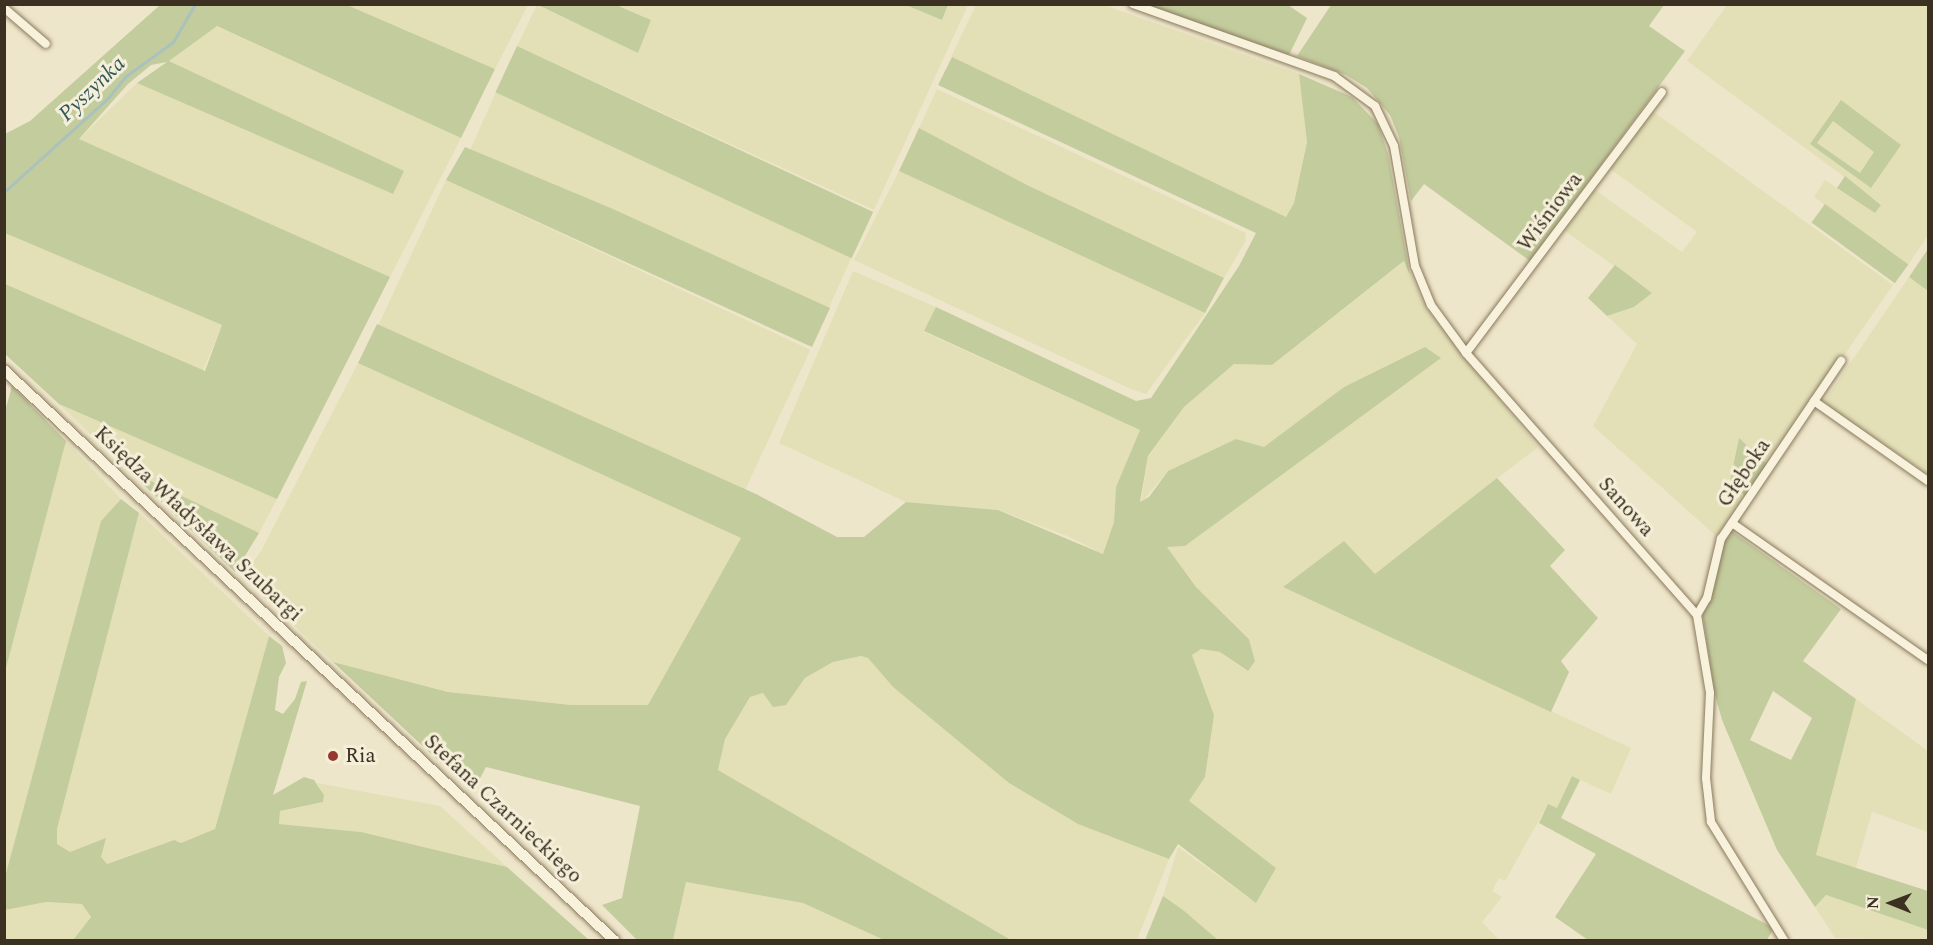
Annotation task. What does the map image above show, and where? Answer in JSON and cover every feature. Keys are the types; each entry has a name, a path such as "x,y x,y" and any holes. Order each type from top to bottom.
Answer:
{"street":[{"name":"Sanowa","path":"1134,4 1334,76 1363,95 1382,117 1394,146 1419,277 1431,304 1466,353 1697,615"},
{"path":"4,8 46,44"},
{"name":"Wiśniowa","path":"1466,353 1662,92"},
{"name":"Głęboka","path":"1697,615 1707,598 1721,539 1841,361"},
{"name":"Księdza Władysława Szubargi","path":"4,370 364,706"},
{"path":"1814,401 1929,481"},
{"path":"1732,523 1929,660"},
{"path":"1697,615 1710,693 1706,778 1711,822 1785,940"},
{"name":"Stefana Czarnieckiego","path":"364,706 614,940"}],"shaded area":[{"path":"906,4 942,20 948,5 968,5 874,210 517,46 537,5 637,52 651,20 616,5"},
{"path":"347,5 528,5 495,69"},
{"path":"976,5 1104,5 1299,74 1307,141 1294,203 1286,217 951,57"},
{"path":"1727,5 1928,5 1928,235 1908,265 1814,197 1825,180 1875,213 1881,204 1687,61"},
{"path":"216,26 461,138 390,277 79,139 137,83 393,194 403,171 169,61"},
{"path":"937,89 1246,233 1245,242 1224,278 1027,185 919,128"},
{"path":"496,92 854,251 828,309 470,150"},
{"path":"1651,110 1893,285 1768,465 1739,439 1730,481 1745,496 1716,536 1593,426 1637,344 1607,316 1634,307 1652,293 1565,231 1594,189 1682,252 1697,232 1609,168"},
{"path":"899,171 1205,313 1146,394 1133,390 854,260"},
{"path":"446,180 810,350 743,495 378,325"},
{"path":"5,233 222,325 202,372 4,288"},
{"path":"1405,261 1427,310 1538,447 1375,574 1283,587 1631,748 1611,794 1572,776 1557,808 1548,804 1505,881 1499,878 1492,891 1502,897 1482,922 1499,940 1218,940 1163,896 1178,847 1256,903 1208,818 1188,801 1205,777 1214,715 1192,655 1201,649 1220,652 1247,671 1255,661 1249,638 1196,587 1167,547 1185,546 1440,358 1425,347 1344,387 1264,448 1236,439 1168,471 1141,503 1148,457 1184,407 1234,364 1272,365"},
{"path":"853,271 936,307 924,332 1140,430 1116,487 1114,522 1103,554 1067,536 998,510 906,502 779,443"},
{"path":"1909,277 1928,291 1928,474 1823,403"},
{"path":"358,363 741,538 648,705 571,705 448,692 333,662 242,577 261,551"},
{"path":"59,404 277,499 259,533 128,470"},
{"path":"66,441 121,499 101,521 5,877 5,672"},
{"path":"139,513 269,636 215,829 181,843 173,840 106,864 101,857 105,839 70,852 57,844 57,829"},
{"path":"861,656 868,658 893,687 1009,783 1078,824 1169,859 1137,940 1011,940 718,770 725,739 750,697 763,693 786,705 805,678 833,662"},
{"path":"1856,699 1928,751 1928,832 1872,812 1856,868 1816,856"},
{"path":"317,783 440,806 507,867 361,832 279,824 280,811 323,802 324,795"},
{"path":"686,882 803,903 884,940 673,940"},
{"path":"1826,895 1928,930 1928,940 1835,938 1815,907"},
{"path":"45,902 82,904 91,917 73,940 5,940 5,910"}],"green space":[{"path":"948,4 942,20 906,5"},
{"path":"160,5 347,5 495,69 461,138 217,26 169,61 404,171 393,194 137,83 167,62 151,65 128,84 79,139 390,277 277,499 59,404 5,354 5,284 205,371 222,325 5,233 5,134 30,121"},
{"path":"538,5 616,5 651,20 638,53"},
{"path":"1147,5 1288,5 1307,18 1289,55"},
{"path":"1331,5 1664,5 1649,26 1685,51 1530,261 1424,184 1411,201 1399,137 1390,115 1367,88 1346,75 1297,56"},
{"path":"517,46 873,212 852,258 495,92"},
{"path":"952,57 1286,217 1294,203 1307,142 1299,74 1352,97 1378,124 1388,154 1410,275 1404,261 1272,365 1234,364 1184,407 1148,456 1140,502 1149,497 1168,471 1236,439 1264,447 1344,387 1425,347 1441,358 1185,546 1167,547 1196,587 1249,639 1255,661 1248,671 1220,652 1201,649 1192,655 1214,715 1205,777 1189,801 1276,868 1256,903 1178,844 1169,859 1078,824 1009,783 893,687 868,658 861,656 833,662 805,678 786,705 773,707 763,693 750,697 725,739 718,770 1011,940 884,940 803,903 686,882 673,940 637,940 602,905 622,898 640,806 486,767 476,786 444,766 333,662 448,692 571,705 648,705 741,538 358,363 377,324 756,494 837,537 864,537 906,502 998,510 1103,554 1114,522 1116,487 1140,430 924,331 936,307 1136,401 1151,398 1239,266 1256,233 938,85"},
{"path":"1841,100 1901,145 1871,188 1810,144","holes":["1833,121 1874,152 1860,173 1817,143"]},
{"path":"919,128 1027,185 1224,278 1205,313 899,171"},
{"path":"465,147 613,209 830,308 812,347 446,180"},
{"path":"1845,176 1881,205 1875,213 1837,188"},
{"path":"1825,204 1908,265 1895,283 1811,223"},
{"path":"1928,249 1928,291 1909,277"},
{"path":"1615,265 1652,293 1634,307 1607,316 1588,298"},
{"path":"12,386 66,441 5,672 4,415"},
{"path":"1739,438 1768,465 1745,496 1730,481"},
{"path":"128,470 259,533 235,572"},
{"path":"1497,478 1565,550 1550,566 1598,618 1561,661 1569,672 1551,712 1283,587 1344,541 1375,574"},
{"path":"121,499 139,513 57,829 57,844 70,852 106,838 101,857 107,864 174,840 181,843 215,829 269,636 282,646 286,663 279,677 275,710 283,714 295,699 301,682 307,681 273,795 304,777 314,780 324,795 323,802 280,811 279,824 361,832 507,867 589,940 73,940 91,917 82,904 46,902 5,910 5,877 101,521"},
{"path":"1730,530 1841,609 1803,661 1856,699 1816,855 1928,891 1928,930 1826,895 1815,907 1777,850 1722,720 1714,691 1702,610 1722,543","holes":["1773,691 1812,718 1791,760 1750,740"]},
{"path":"1572,776 1580,780 1561,818 1774,928 1767,940 1588,940 1555,917 1596,854 1539,823 1548,804 1557,808"},
{"path":"1163,896 1183,910 1218,940 1145,940"}],"waterway":[{"name":"Pyszynka","path":"4,192 108,98 126,76 173,42 195,4"}],"place":[{"name":"Ria","path":"333,756"}]}
